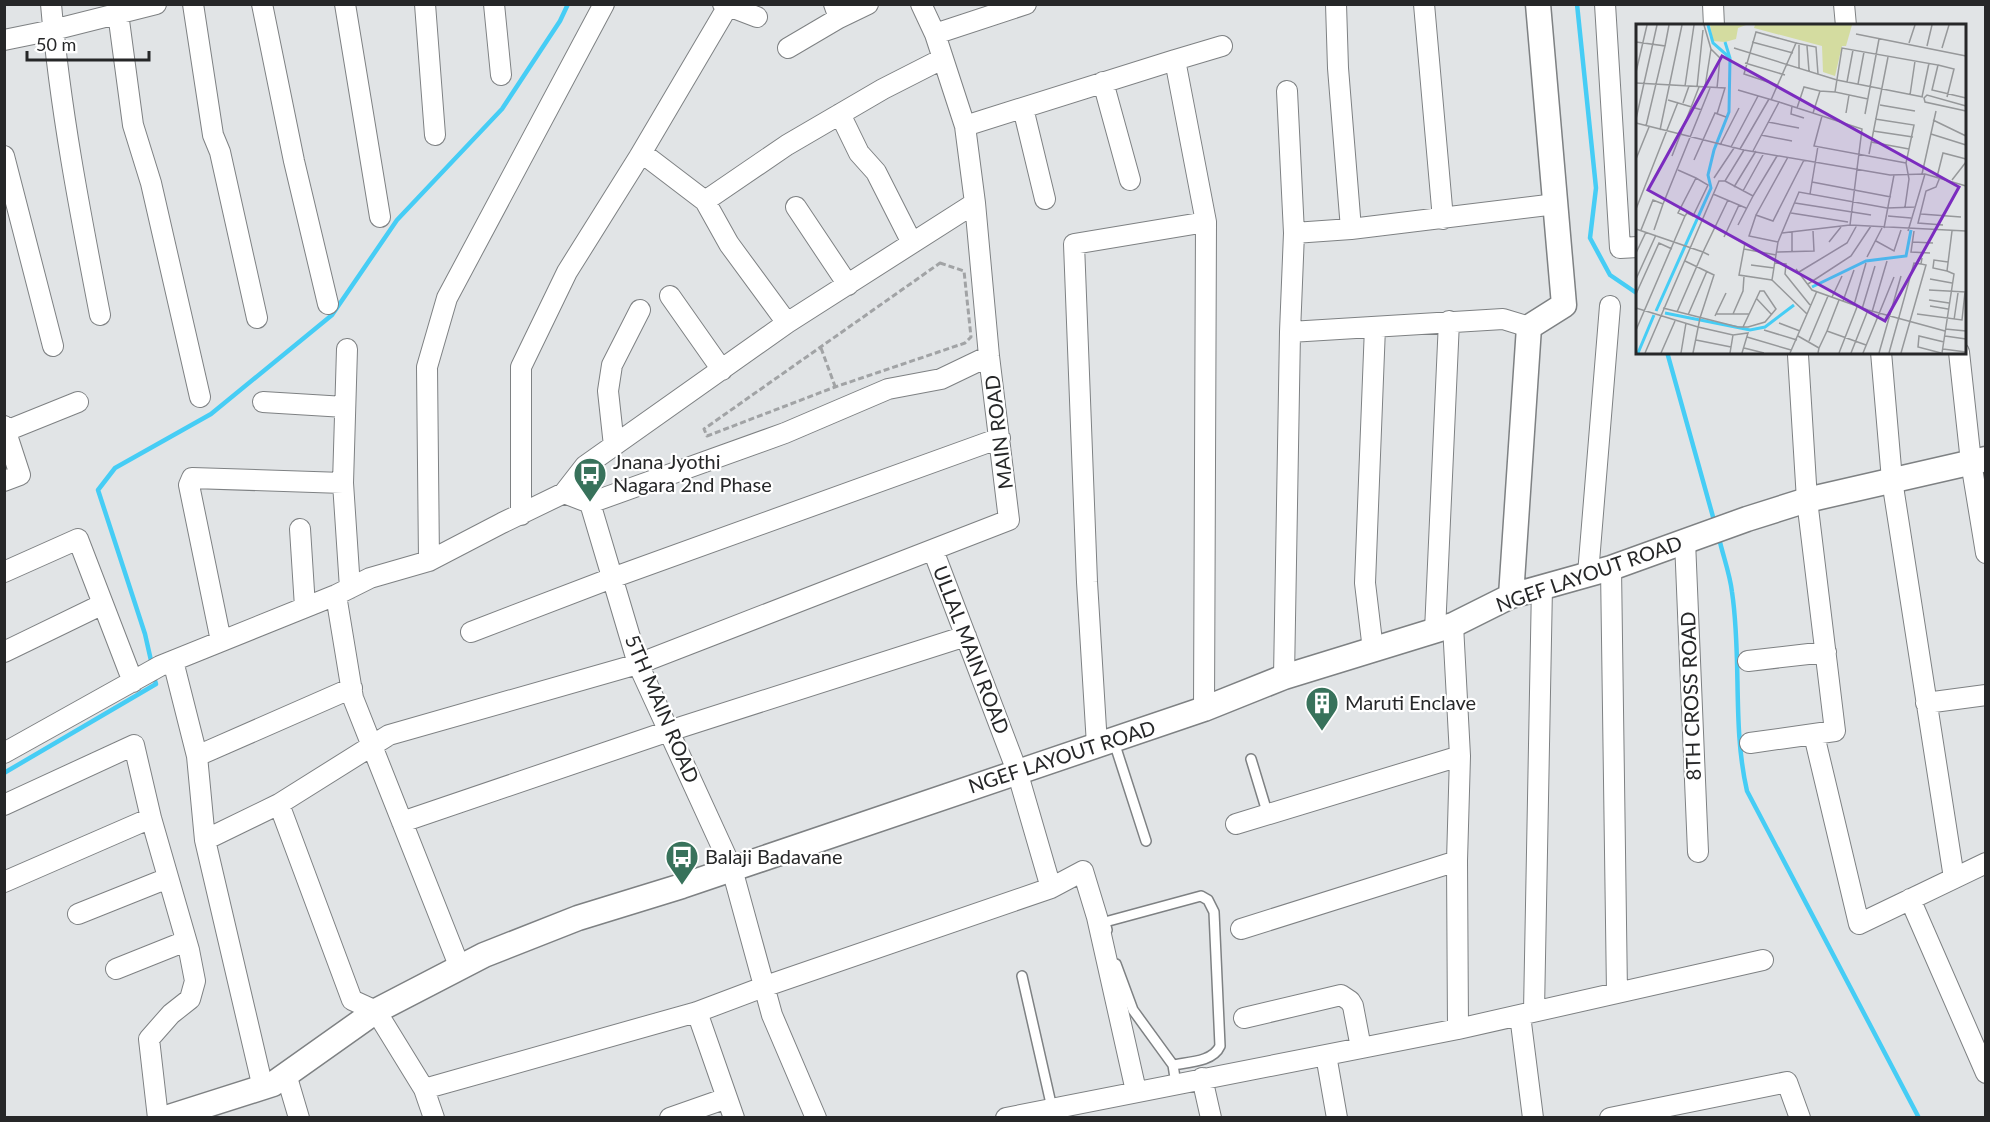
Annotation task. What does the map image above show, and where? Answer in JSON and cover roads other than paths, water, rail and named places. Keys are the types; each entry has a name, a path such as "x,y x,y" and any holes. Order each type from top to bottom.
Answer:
{"street":[{"path":"51,4 58,78 73,174 100,315"},
{"path":"193,4 213,135 220,152 256,318"},
{"path":"262,4 294,161 328,304"},
{"path":"345,4 380,217"},
{"path":"425,4 435,135"},
{"path":"494,4 501,75"},
{"path":"429,561 427,367 447,298 604,4"},
{"path":"788,48 836,11 868,4"},
{"path":"4,753 152,671 343,592 370,578 429,561 564,494 585,466 787,323 975,202 965,126 934,34 921,4"},
{"path":"934,34 1026,4"},
{"path":"1336,4 1338,68 1351,229"},
{"path":"1424,4 1443,219"},
{"path":"1290,332 1503,319 1529,327 1564,305 1538,4"},
{"path":"1605,4 1620,248 1636,247"},
{"path":"1713,4 1714,24"},
{"path":"1844,4 1846,24"},
{"path":"4,40 151,5"},
{"path":"521,515 520,367 567,272 639,157 725,5 757,17"},
{"path":"118,14 133,125 151,183 200,397"},
{"path":"965,126 1222,46"},
{"path":"705,201 787,145 942,59"},
{"path":"1175,60 1206,222 1204,709"},
{"path":"1103,82 1130,180"},
{"path":"1284,677 1294,233 1287,91"},
{"path":"1023,108 1045,199"},
{"path":"840,114 859,153 876,172 912,243"},
{"path":"4,156 53,346"},
{"path":"639,157 646,156 705,201 729,244 787,323"},
{"name":"MAIN ROAD","path":"933,550 1009,520 989,356 975,202"},
{"path":"1294,233 1443,219 1556,204"},
{"path":"796,207 848,285"},
{"path":"1105,742 1087,582 1074,244 1206,222"},
{"path":"670,296 722,370"},
{"path":"1610,306 1599,571 1617,993"},
{"path":"614,446 608,391 612,365 640,310"},
{"path":"1449,321 1444,628 1460,756 1456,861 1458,1029"},
{"path":"1373,650 1365,583 1375,327"},
{"path":"1511,596 1529,327"},
{"path":"346,349 343,592 353,698 460,968"},
{"path":"1881,354 1892,480 1954,878"},
{"path":"1959,354 1978,460 1986,553"},
{"path":"1750,743 1835,731 1807,500 1798,355"},
{"path":"564,494 590,503 785,433 888,389 941,379 989,356"},
{"path":"4,481 20,475 5,428 78,402"},
{"path":"263,402 345,407"},
{"path":"471,632 612,578 1000,438"},
{"name":"NGEF LAYOUT ROAD","path":"170,1117 273,1084 376,1011 484,955 578,918 732,869 1204,709 1284,677 1444,628 1511,596 1599,571 1684,540 1807,500 1978,460"},
{"path":"221,641 189,485 192,478 343,483"},
{"name":"5TH MAIN ROAD","path":"590,503 638,664 732,869 766,986 772,1015 816,1118"},
{"path":"300,529 305,607"},
{"path":"4,572 78,539 103,604 152,671 197,756 205,840 263,1088"},
{"name":"8TH CROSS ROAD","path":"1684,540 1698,852"},
{"path":"205,840 279,804 371,744 389,735 638,664 933,550"},
{"name":"ULLAL MAIN ROAD","path":"933,550 1017,771 1051,888"},
{"path":"1533,1118 1527,1013 1542,586"},
{"path":"4,652 103,604"},
{"path":"402,822 669,731 966,636"},
{"path":"1748,661 1826,652"},
{"path":"197,756 352,688"},
{"path":"1926,703 1986,695"},
{"path":"1814,735 1859,924 1986,862"},
{"path":"4,805 134,746 195,981 190,999 171,1014 149,1039 170,1117"},
{"path":"1236,824 1460,756"},
{"path":"279,804 352,1000 376,1011 424,1089 434,1118"},
{"path":"4,882 151,818"},
{"path":"1241,929 1456,861"},
{"path":"424,1089 697,1012 1051,888 1083,871 1097,917 1136,1091"},
{"path":"78,914 168,878"},
{"path":"1910,899 1986,1073"},
{"path":"116,969 186,941"},
{"path":"1006,1118 1136,1091 1174,1074 1202,1078 1326,1055 1458,1029 1763,960"},
{"path":"1244,1018 1341,995 1353,1006 1361,1048"},
{"path":"697,1012 734,1118"},
{"path":"1326,1055 1337,1118"},
{"path":"286,1074 299,1118"},
{"path":"1202,1078 1211,1118"},
{"path":"1610,1118 1787,1082 1800,1118"},
{"path":"670,1118 727,1098"}],"lane":[{"path":"1105,742 1146,841"},
{"path":"1251,759 1268,815"},
{"path":"1201,896 1208,900 1214,912 1220,1046 1217,1053 1211,1057 1174,1074 1133,1010 1113,957 1105,922 1201,896"},
{"path":"1022,976 1052,1108"}],"waterway":[{"path":"152,665 145,634 98,490 115,468 211,414 332,315 397,220 502,109 560,21 568,4"},
{"path":"1577,4 1596,188 1590,238 1610,275 1636,293"},
{"path":"1668,354 1715,524"},
{"path":"1719,538 1730,578 1735,617 1738,717 1742,766 1747,791 1919,1118"},
{"path":"4,773 156,684 154,677"}],"place":[{"name":"Jnana Jyothi Nagara 2nd Phase","path":"590,503"},
{"name":"Maruti Enclave","path":"1322,732"},
{"name":"Balaji Badavane","path":"682,886"}]}
